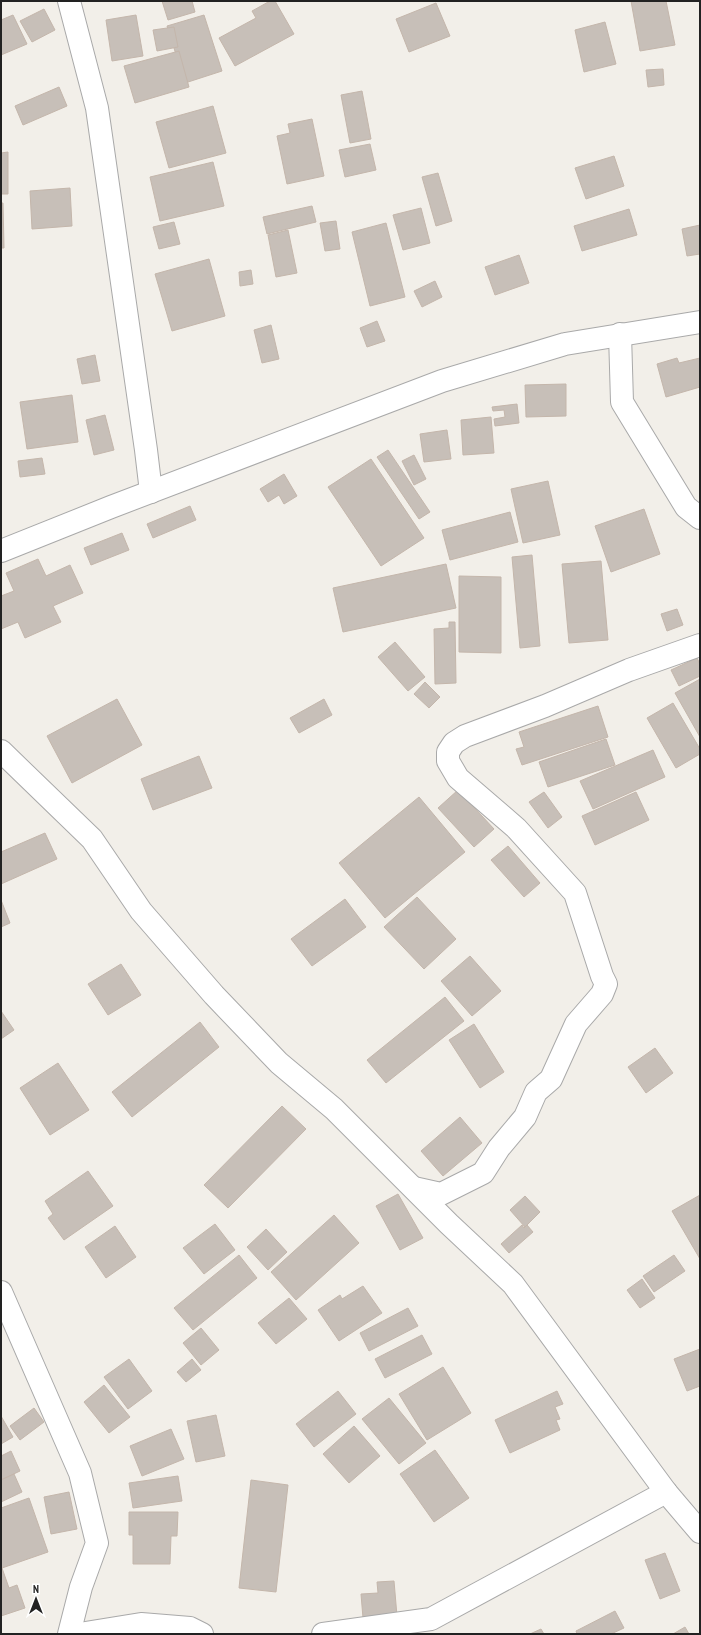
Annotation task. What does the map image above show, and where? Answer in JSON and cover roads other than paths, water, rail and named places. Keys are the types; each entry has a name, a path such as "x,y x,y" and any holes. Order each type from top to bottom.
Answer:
{"street":[{"path":"69,1 97,108 151,492"},
{"path":"1,551 442,381 565,344 700,322"},
{"path":"620,334 622,402 686,507 700,518"},
{"path":"414,1188 442,1194 483,1173 499,1148 524,1117 536,1092 551,1079 576,1024 602,994 606,984 602,976 575,893 516,828 458,778 448,761 448,752 454,743 465,736 545,706 629,670 700,645"},
{"path":"1,751 92,839 141,911 214,995 279,1063 334,1109 513,1284 666,1492 700,1532"},
{"path":"1,1292 80,1473 97,1543 81,1587 69,1634"},
{"path":"323,1634 431,1619 666,1492"},
{"path":"79,1634 141,1624 190,1628 202,1634"}]}
